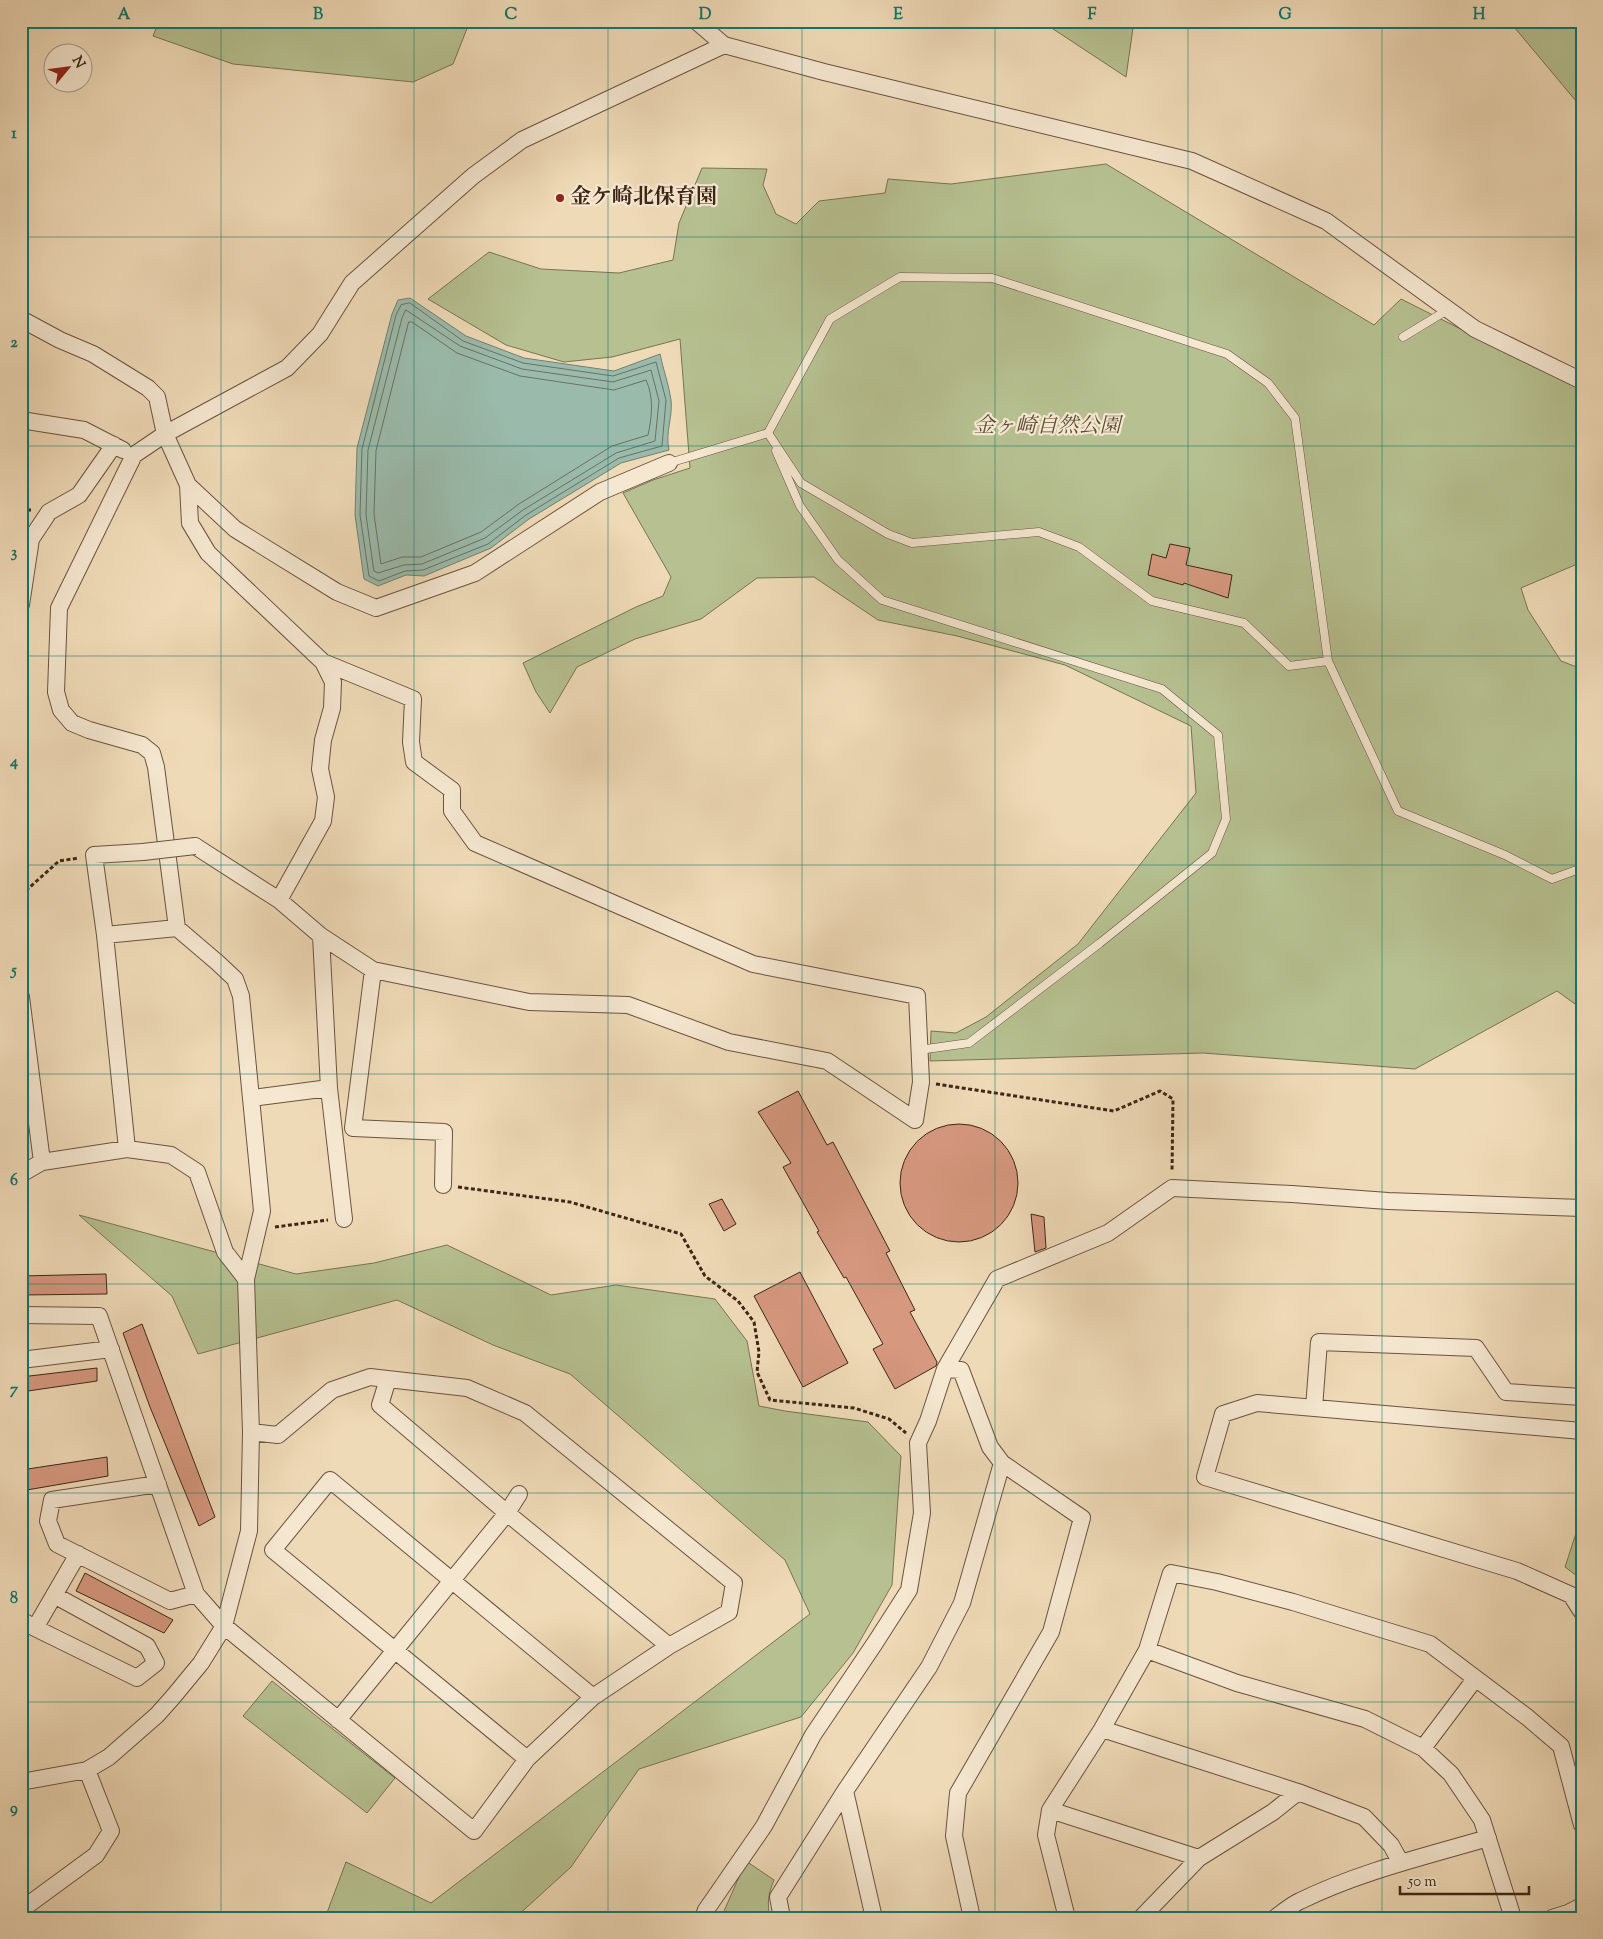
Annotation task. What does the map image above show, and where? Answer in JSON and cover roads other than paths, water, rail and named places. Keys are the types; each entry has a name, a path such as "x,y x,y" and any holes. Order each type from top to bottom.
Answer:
{"street":[{"path":"696,21 724,45 824,72 1192,161 1326,221 1475,329 1582,381"},
{"path":"21,1782 87,1770 109,1757 157,1715 201,1663 224,1626 249,1530 251,1432 246,1279 262,1211 241,996 235,979 218,962 176,928 156,767 152,753 142,745 89,730 72,723 61,710 56,692 59,608 134,455 165,434 287,368 320,334 352,283 473,176 522,140 724,45"},
{"path":"21,319 60,340 93,354 148,388 157,398 165,434 188,485 190,523 208,553 323,662 334,682 332,708 323,740 320,769 326,797 323,822 279,900"},
{"path":"21,420 84,430 134,455"},
{"path":"21,606 32,539 49,512 79,495 114,445"},
{"path":"188,485 234,529 337,592 376,608 475,573 600,492 669,463"},
{"path":"127,1150 106,935 94,855 195,846 279,900 321,936 373,970 529,1002 628,1005 729,1042 827,1061 915,1120 921,1082 917,996 753,964 475,842 452,811 452,790 414,762 411,742 413,699 323,662"},
{"path":"106,935 176,928"},
{"path":"321,936 329,1088 344,1219"},
{"path":"373,970 353,1128 444,1132 444,1185"},
{"path":"21,997 25,1064 42,1162"},
{"path":"252,1098 329,1088"},
{"path":"21,1174 42,1162 127,1150 170,1155 197,1172 224,1252 246,1279"},
{"path":"703,1918 706,1910 764,1826 813,1735 909,1590 922,1513 918,1443 928,1421 944,1369 997,1279 1108,1232 1172,1188 1388,1201 1582,1208"},
{"path":"21,1314 100,1316 196,1594 224,1626 474,1831 526,1759 593,1697 669,1646 729,1612 734,1583 526,1413 467,1388 370,1377 332,1390 278,1436 251,1432"},
{"path":"1314,1408 1319,1342 1476,1348 1506,1392 1582,1397"},
{"path":"21,1360 111,1350"},
{"path":"944,1369 961,1370 990,1447 1002,1463 1082,1518 1051,1632 958,1793 954,1836 972,1918"},
{"path":"388,1379 380,1405 507,1513 669,1646"},
{"path":"1582,1431 1257,1403 1223,1414 1205,1477 1517,1571 1572,1595 1582,1612"},
{"path":"782,1918 778,1897 845,1791 930,1667 962,1603 1002,1463"},
{"path":"526,1759 273,1550 330,1480 593,1697"},
{"path":"158,1484 52,1500 48,1521 57,1544 170,1601 196,1594"},
{"path":"338,1720 507,1513 519,1494"},
{"path":"54,1595 147,1646 156,1663 137,1678 28,1624 54,1595 78,1554"},
{"path":"1067,1918 1046,1835 1050,1810 1102,1729 1147,1650 1172,1573 1217,1582 1293,1602 1430,1644 1527,1717 1560,1746 1582,1825"},
{"path":"1147,1650 1237,1683 1365,1719 1423,1748 1451,1774 1482,1820 1513,1918"},
{"path":"1423,1748 1475,1679"},
{"path":"1102,1729 1298,1792 1364,1817 1392,1844 1401,1863"},
{"path":"21,1910 96,1855 110,1831 87,1770"},
{"path":"845,1791 874,1918"},
{"path":"1141,1918 1199,1858 1273,1812 1298,1792"},
{"path":"1050,1810 1199,1858"},
{"path":"1275,1918 1299,1901 1401,1863 1488,1838"},
{"path":"1552,1918 1573,1912"}],"lane":[{"path":"669,463 768,433 830,319 900,277 992,278 1227,354 1268,383 1294,418 1328,661 1398,811 1505,855 1552,879 1582,868"},
{"path":"1403,337 1449,310"},
{"path":"768,433 801,482 888,534 912,543 1039,532 1079,547 1152,601 1244,623 1289,666 1328,661"},
{"path":"768,433 800,506 838,560 882,600 1162,689 1218,735 1226,819 1212,853 969,1043 919,1050"}],"water":[{"path":"410,298 466,336 524,358 614,371 660,354 671,400 668,437 669,450 621,463 529,519 491,548 424,576 406,575 378,586 364,579 355,515 357,448 392,314 398,300"}],"place":[{"name":"金ケ崎北保育園","path":"560,198"}],"park label":[{"name":"金ヶ崎自然公園","path":"1047,427"}]}
